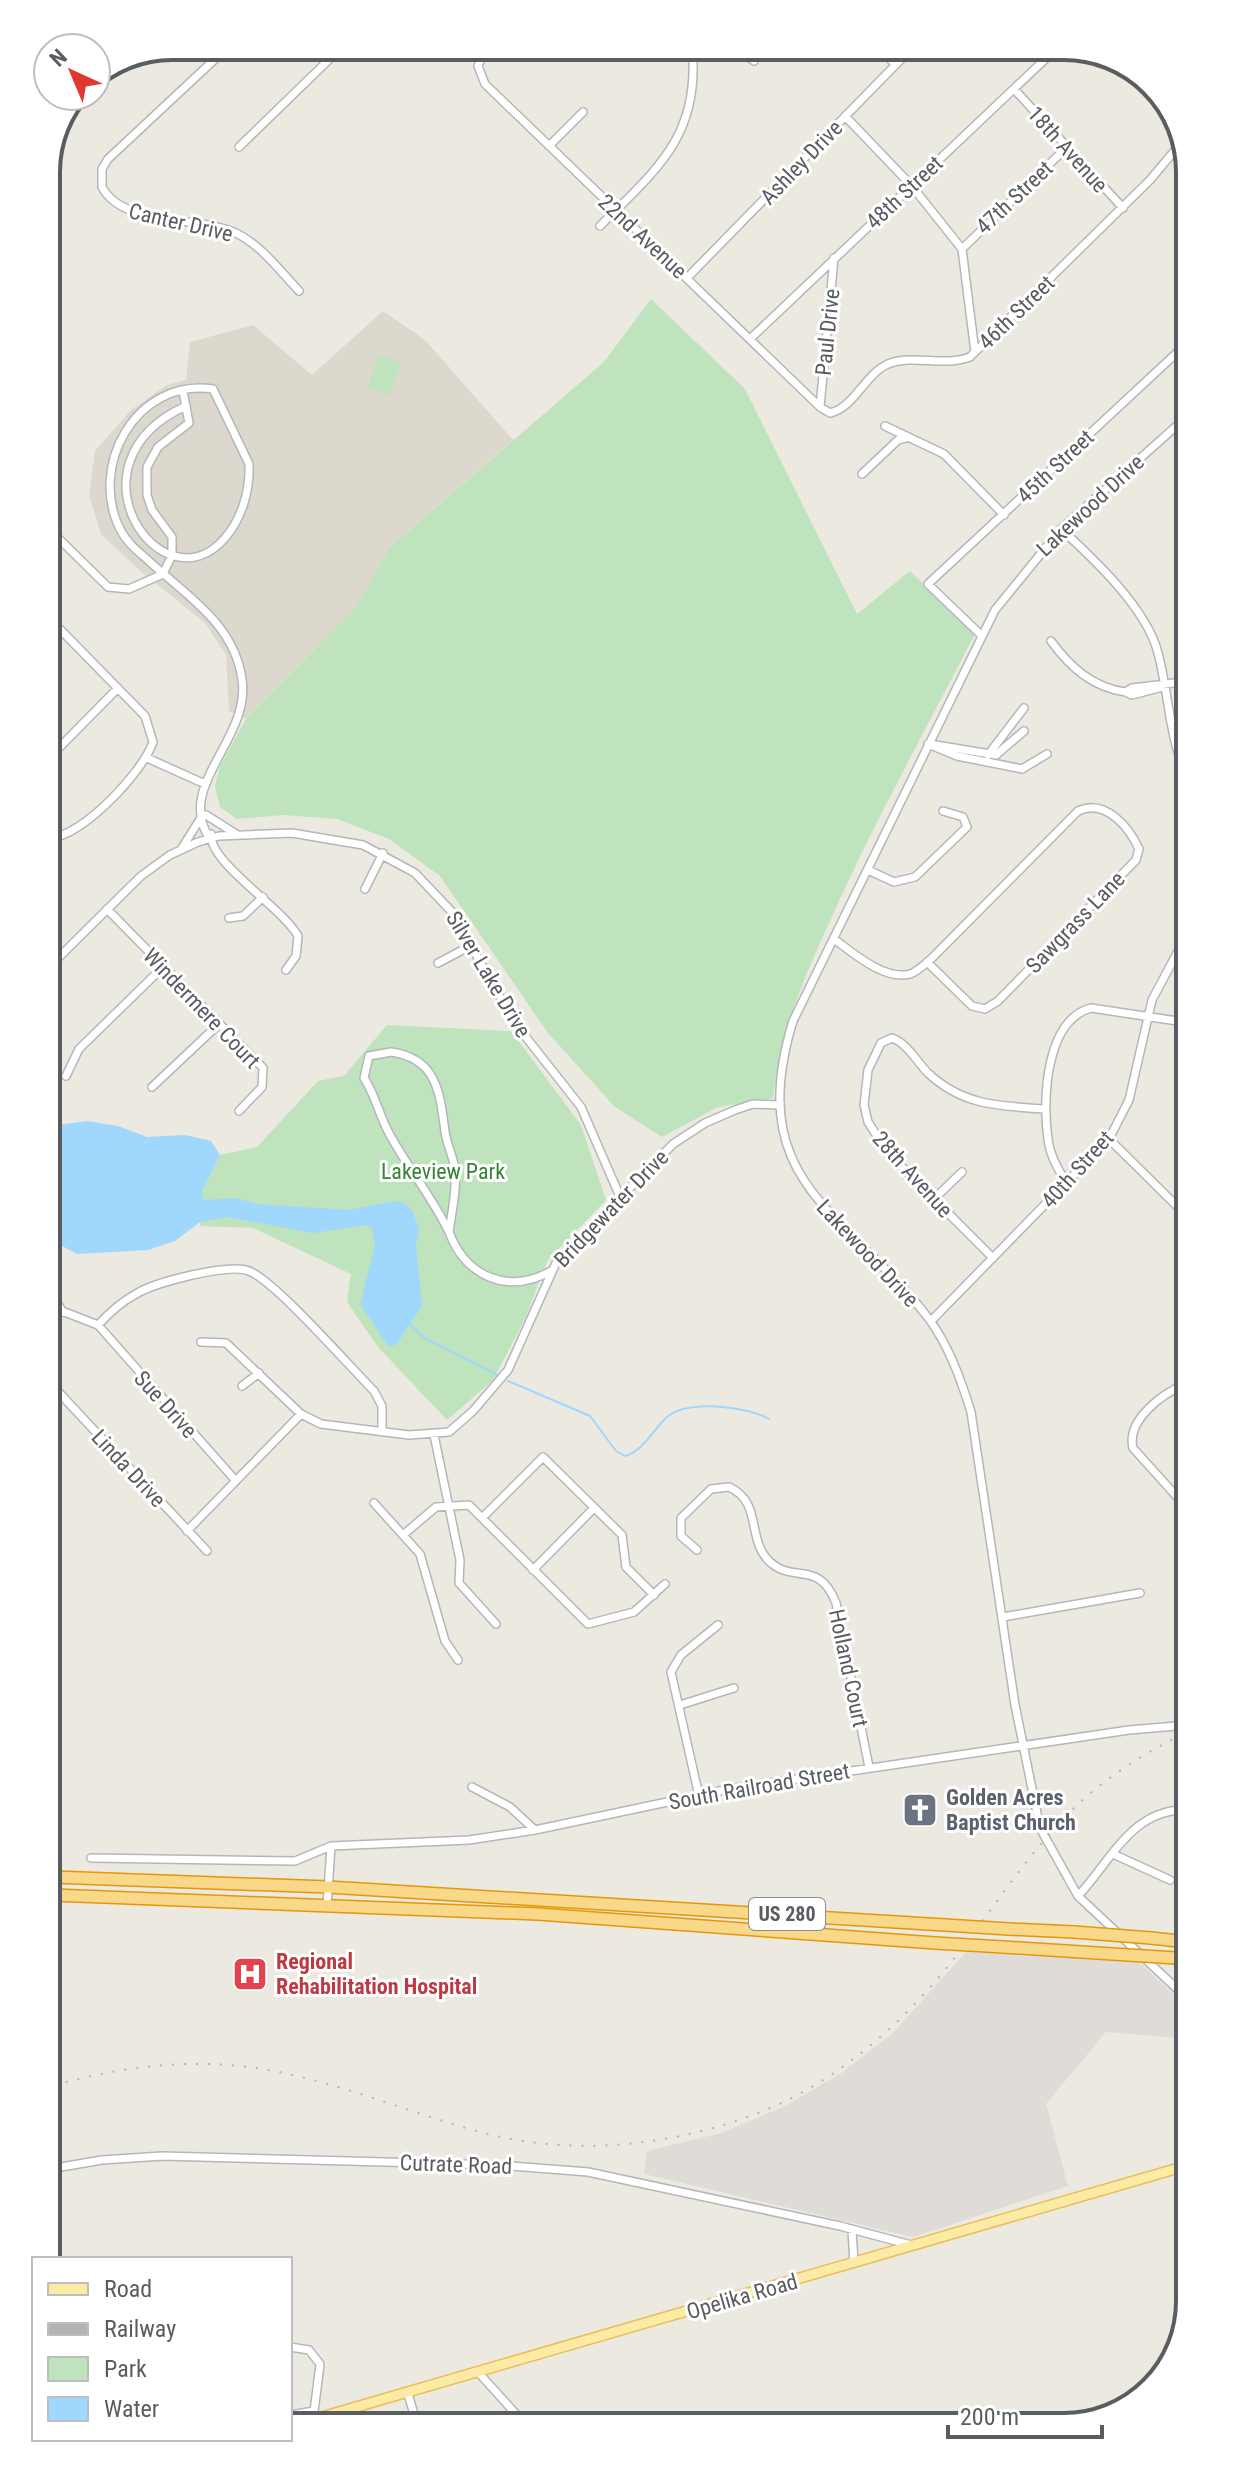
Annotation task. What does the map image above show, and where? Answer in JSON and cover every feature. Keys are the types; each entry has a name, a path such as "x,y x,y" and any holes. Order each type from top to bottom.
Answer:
{"highway":[{"name":"US 280","path":"60,1877 328,1887 1176,1941"},
{"name":"US 280","path":"60,1895 538,1914 1176,1959"}],"main road":[{"name":"Opelika Road","path":"327,2413 408,2394 1176,2169"}],"street":[{"name":"Canter Drive","path":"214,60 108,159 102,169 102,187 121,208 222,228 245,237 299,291"},
{"path":"239,147 329,60"},
{"name":"22nd Avenue","path":"479,60 479,72 485,84 820,407"},
{"path":"600,226 664,162 679,136 688,100 691,60"},
{"path":"891,60 895,64"},
{"name":"Ashley Drive","path":"687,278 899,60"},
{"name":"48th Street","path":"750,339 1044,60"},
{"name":"18th Avenue","path":"1014,89 1123,208"},
{"path":"549,146 583,112"},
{"path":"845,116 911,185 962,249 975,352"},
{"name":"47th Street","path":"962,249 1067,147"},
{"name":"46th Street","path":"820,407 830,413 836,411 874,374 891,363 958,361 975,352 1123,208 1174,151"},
{"name":"Paul Drive","path":"820,407 834,258"},
{"name":"45th Street","path":"981,635 928,584 1176,354"},
{"path":"186,406 151,425 134,447 126,477 127,504 141,532 181,560 203,557 215,549 240,516 250,477 249,464 213,389 197,387 158,400 140,412 120,439 108,474 112,510 121,532 227,635 242,679 237,725 205,784 202,797 204,816 214,852 263,897 298,936 296,956 286,970"},
{"path":"60,540 108,587 129,589 163,574 172,555 172,537 152,510 147,495 147,467 158,447 189,423 183,391"},
{"path":"885,426 944,454 1004,515"},
{"name":"Lakewood Drive","path":"1176,426 1061,529 1020,575 981,635 793,1021 784,1053 778,1105 786,1144 804,1183 830,1217 931,1321 958,1371 971,1412 1022,1748 1040,1828 1078,1896 1176,1988"},
{"path":"862,474 898,440 909,437"},
{"path":"1061,529 1088,554 1150,628 1176,732"},
{"path":"60,629 145,716 153,742 147,758 82,827 60,837"},
{"path":"1051,641 1081,674 1097,685 1126,692 1159,684 1176,684"},
{"path":"60,747 118,688"},
{"path":"988,755 1024,708"},
{"path":"928,744 996,755 1024,731"},
{"path":"928,744 957,756 1022,769 1047,754"},
{"path":"147,758 205,784"},
{"name":"Sawgrass Lane","path":"834,939 859,958 891,973 910,974 927,962 1078,811 1094,806 1103,809 1134,839 1139,849 1136,860 998,1001 985,1009 972,1006 927,962"},
{"path":"868,870 894,882 915,877 967,827 963,817 943,811"},
{"path":"204,816 238,835"},
{"name":"Silver Lake Drive","path":"181,849 204,816"},
{"name":"Silver Lake Drive","path":"60,956 141,876 181,849 210,839 238,835 310,834 345,839 383,853 435,891 472,945 514,1022 581,1107 607,1174 621,1199"},
{"path":"365,889 383,853"},
{"path":"229,918 243,916 263,897"},
{"name":"Windermere Court","path":"107,909 255,1058 264,1074 262,1087 239,1111"},
{"path":"438,963 472,945"},
{"name":"40th Street","path":"931,1321 1109,1139 1129,1100 1147,1015 1158,985 1176,954"},
{"path":"66,1076 79,1049 163,967"},
{"path":"1067,1184 1050,1149 1045,1109 1057,1038 1070,1018 1091,1008 1176,1020"},
{"path":"152,1087 219,1024"},
{"name":"28th Avenue","path":"993,1258 888,1153 868,1122 864,1105 868,1070 881,1043 892,1038 903,1044 931,1075 961,1097 978,1103 1045,1109"},
{"path":"449,1232 455,1172 435,1084 427,1069 409,1054 373,1053 365,1061 364,1078 374,1093 388,1132 438,1208 449,1232 467,1264 499,1282 537,1279 551,1271"},
{"name":"Bridgewater Drive","path":"434,1435 449,1432 473,1411 508,1370 551,1271 687,1133 753,1104 778,1105"},
{"path":"1109,1139 1176,1205"},
{"path":"934,1199 962,1172"},
{"path":"60,1308 98,1325 122,1302 149,1288 219,1270 243,1269 259,1276 272,1288 374,1391 382,1406 382,1432"},
{"name":"Sue Drive","path":"98,1325 236,1481"},
{"path":"201,1342 226,1343 301,1414 339,1428 434,1435 460,1560 459,1583 496,1624"},
{"path":"242,1386 259,1373"},
{"path":"1176,1389 1166,1394 1132,1429 1131,1441 1140,1457 1176,1496"},
{"name":"Linda Drive","path":"60,1394 207,1551"},
{"path":"187,1531 301,1414"},
{"path":"482,1518 543,1457 622,1535 626,1567 654,1595"},
{"name":"Holland Court","path":"697,1550 681,1536 681,1518 711,1489 729,1487 750,1504 756,1534 769,1561 780,1568 815,1575 825,1582 836,1603 869,1767"},
{"path":"374,1503 420,1554 445,1641 458,1660"},
{"path":"403,1535 421,1517 448,1504 469,1505 588,1624 629,1615 665,1584"},
{"path":"533,1570 594,1508"},
{"path":"1003,1617 1140,1593"},
{"path":"699,1796 671,1672 695,1642 718,1625"},
{"path":"680,1705 734,1688"},
{"name":"South Railroad Street","path":"91,1858 287,1862 331,1846 469,1840 869,1767 1176,1726"},
{"path":"472,1787 510,1807 535,1830"},
{"path":"1078,1896 1122,1839 1146,1819 1162,1811 1176,1810"},
{"path":"327,1906 331,1846"},
{"path":"1113,1854 1170,1880"},
{"name":"Cutrate Road","path":"60,2167 102,2160 162,2156 558,2169 648,2183 913,2246"},
{"path":"852,2230 854,2263"},
{"path":"292,2347 309,2350 318,2358 320,2369 314,2413"},
{"path":"478,2372 515,2413"},
{"path":"408,2394 414,2413"}],"shaded area":[{"path":"383,311 425,340 513,440 389,548 356,607 246,719 229,711 226,655 205,623 137,568 101,534 89,495 95,451 131,410 167,385 186,380 190,342 253,325 312,375"},
{"path":"966,1952 1139,1962 1176,1997 1176,2038 1106,2032 1046,2104 1068,2186 913,2237 644,2174 647,2151 721,2133 783,2107 840,2074 892,2034"}],"green space":[{"path":"651,299 745,389 857,614 910,571 975,634 865,847 812,963 787,1028 773,1098 718,1107 662,1137 615,1107 548,1033 440,876 389,839 337,819 283,815 237,819 220,807 215,786 220,766 246,719 356,607 389,548 604,362"},
{"path":"379,355 402,363 390,395 367,387"},
{"name":"Lakeview Park","path":"387,1025 511,1031 581,1125 606,1200 547,1261 526,1317 493,1380 447,1420 378,1347 347,1302 351,1274 253,1228 200,1226 202,1191 220,1155 257,1147 318,1081 344,1076"}],"water":[{"path":"87,1121 118,1126 147,1137 185,1135 211,1141 220,1155 202,1191 203,1200 235,1198 257,1204 348,1210 395,1201 405,1204 412,1210 419,1230 416,1245 422,1306 396,1345 388,1346 360,1304 375,1246 372,1229 366,1225 314,1233 226,1217 200,1222 175,1241 148,1250 77,1254 60,1245 60,1125"}],"waterway":[{"path":"411,1325 423,1337 499,1376"},
{"path":"508,1381 590,1416 616,1451 625,1456 643,1445 666,1418 687,1408 732,1408 769,1419"}],"railway":[{"path":"60,2084 133,2068 186,2064 240,2066 324,2083 488,2134 555,2145 590,2146 658,2140 726,2124 788,2100 844,2066 870,2046 940,1976 1028,1859 1074,1808 1128,1765 1176,1737"}],"place":[{"name":"Golden Acres Baptist Church","path":"920,1810"},
{"name":"Regional Rehabilitation Hospital","path":"250,1974"}]}
